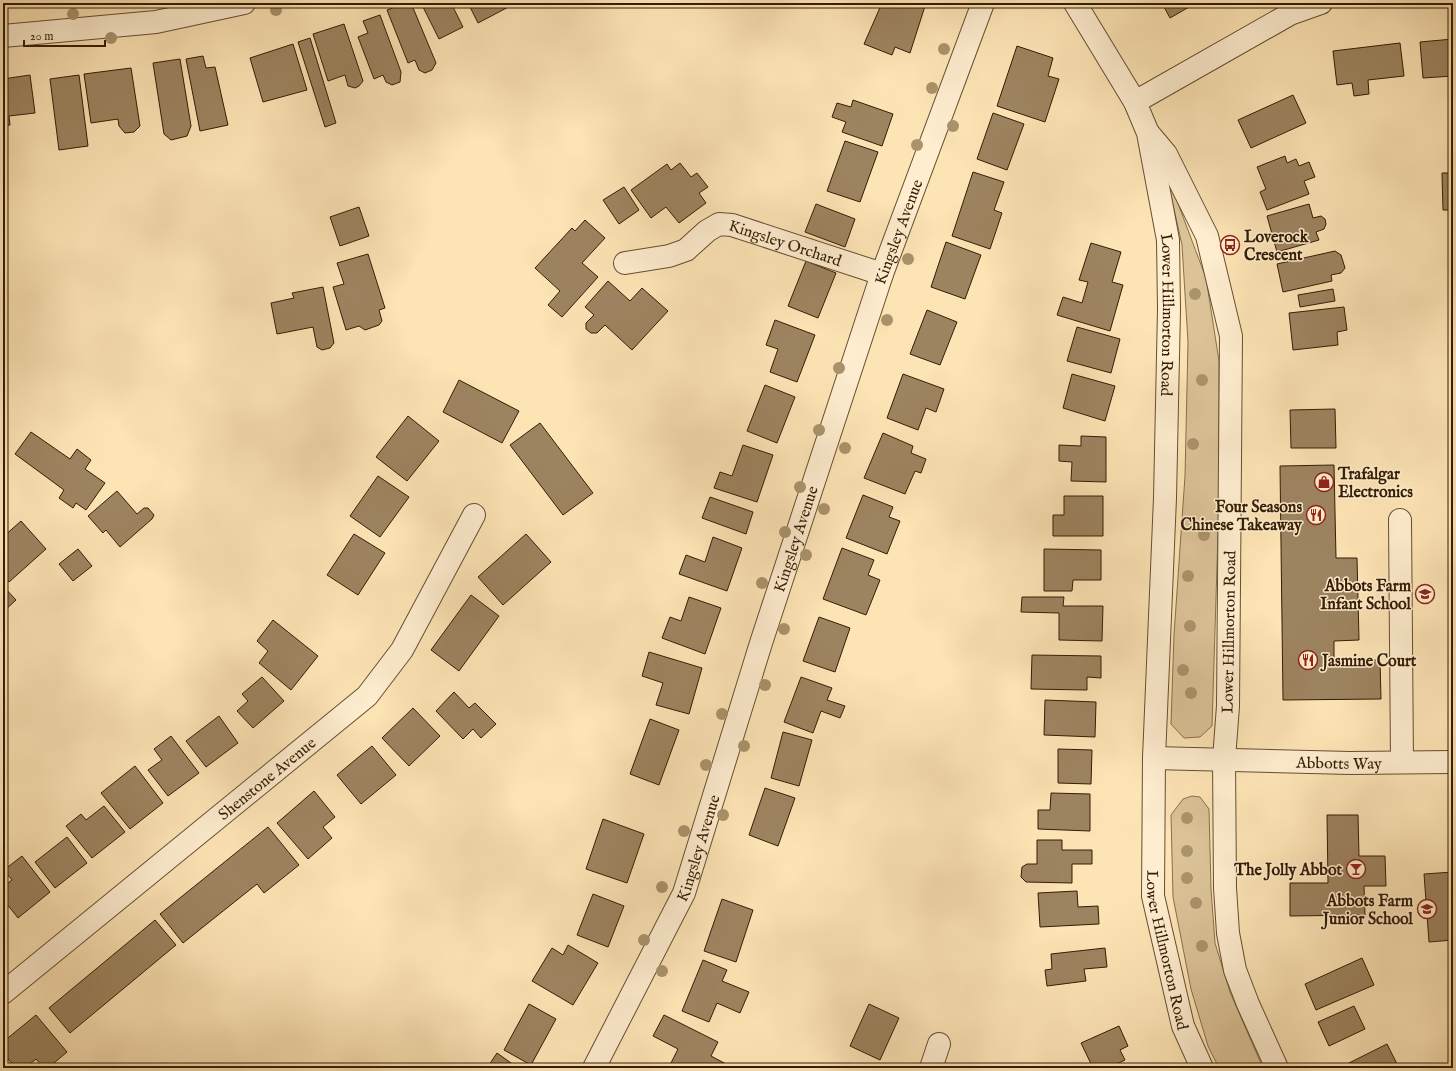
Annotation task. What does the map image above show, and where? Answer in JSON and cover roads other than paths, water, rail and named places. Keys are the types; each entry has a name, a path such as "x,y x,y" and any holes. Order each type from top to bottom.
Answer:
{"street":[{"path":"3,36 156,22 244,3"},
{"name":"Kingsley Avenue","path":"594,1068 684,893 760,643 882,274 983,3"},
{"name":"Lower Hillmorton Road","path":"1074,3 1135,102 1148,133 1168,240 1169,309 1165,498 1154,758 1153,896 1183,1026 1202,1068"},
{"path":"1135,102 1290,14 1321,3"},
{"name":"Lower Hillmorton Road","path":"1148,133 1166,154 1207,236 1231,336 1228,706 1224,759 1228,933 1235,970 1248,1004 1278,1068"},
{"name":"Kingsley Orchard","path":"625,263 669,256 686,250 707,230 719,224 732,225 882,274"},
{"name":"Shenstone Avenue","path":"3,993 367,696 402,650 474,515"},
{"path":"1400,520 1411,762"},
{"name":"Abbotts Way","path":"1154,758 1350,763 1453,762"},
{"path":"931,1068 939,1044"}],"place":[{"name":"Loverock Crescent","path":"1230,245"},
{"name":"Trafalgar Electronics","path":"1324,482"},
{"name":"Four Seasons Chinese Takeaway","path":"1316,515"},
{"name":"Abbots Farm Infant School","path":"1425,594"},
{"name":"Jasmine Court","path":"1308,660"},
{"name":"The Jolly Abbot","path":"1356,869"},
{"name":"Abbots Farm Junior School","path":"1427,909"}]}
